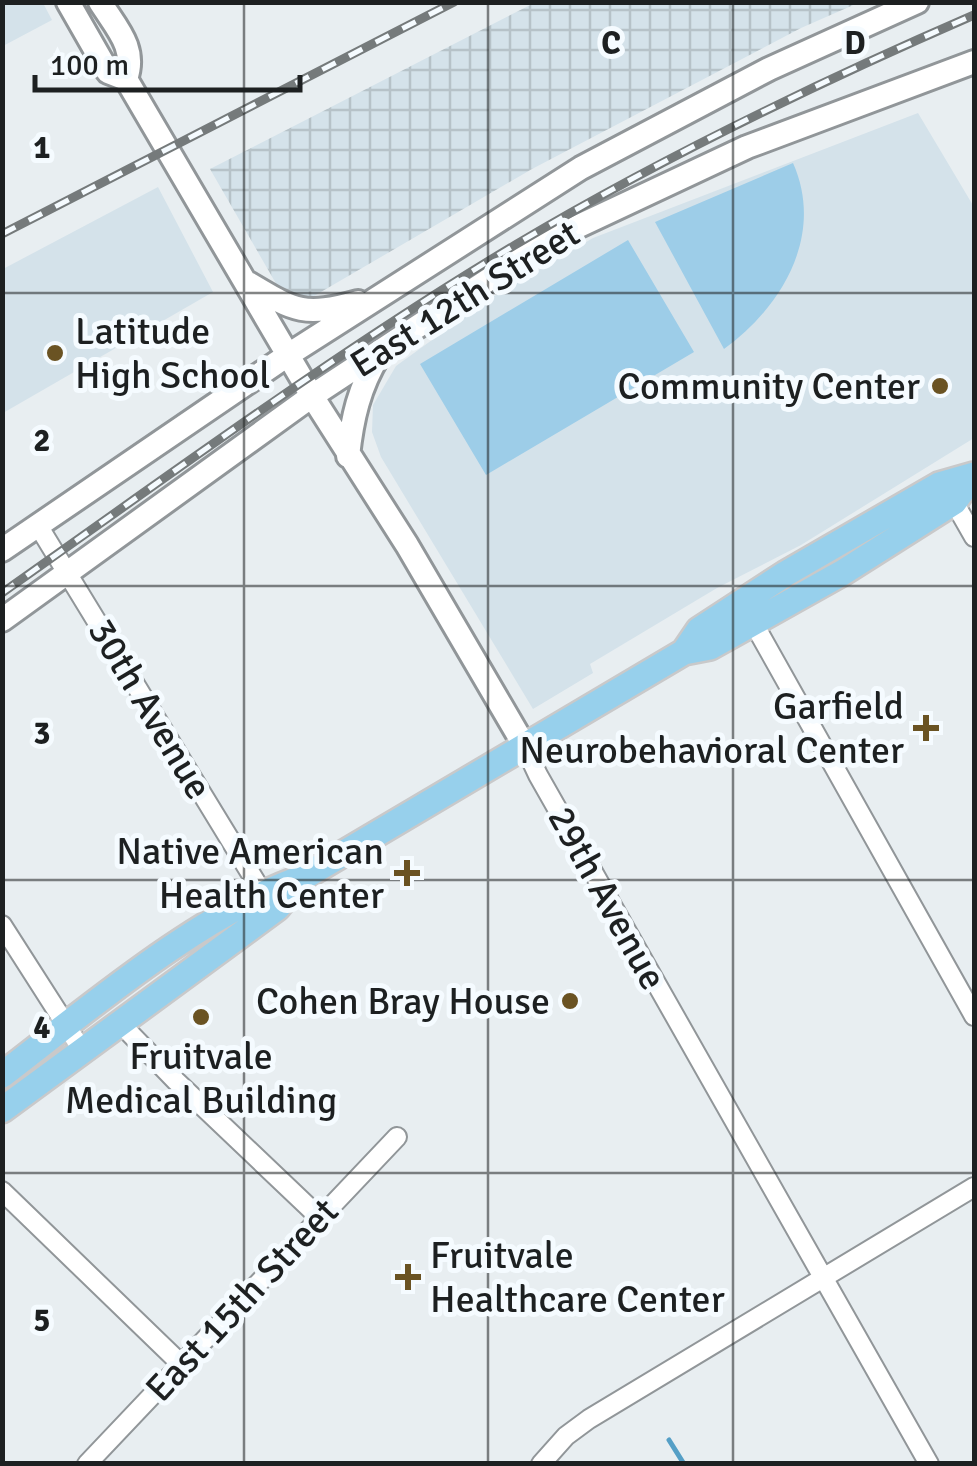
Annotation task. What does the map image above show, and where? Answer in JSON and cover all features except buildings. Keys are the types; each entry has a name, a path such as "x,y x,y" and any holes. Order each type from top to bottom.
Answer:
{"main road":[{"name":"29th Avenue","path":"68,2 108,72 126,79 312,396 524,744"},
{"name":"29th Avenue","path":"100,2 130,52 131,66 126,79"},
{"name":"East 12th Street","path":"2,550 288,355 580,168 769,69 917,2"},
{"name":"East 12th Street","path":"2,620 312,396 549,240 748,147 974,62"},
{"path":"244,281 302,311 322,312 380,296"},
{"path":"348,456 356,406 383,349"},
{"path":"684,652 699,630 766,586 940,485 974,475"},
{"path":"2,1075 153,963 262,892 302,878 684,652 710,647 754,624 954,502 974,475"},
{"path":"2,1110 277,908 302,878"}],"street":[{"path":"954,502 974,536"},
{"name":"30th Avenue","path":"39,527 262,892"},
{"path":"754,624 974,1016"},
{"name":"29th Avenue","path":"524,744 660,995 928,1464"},
{"path":"2,925 82,1050"},
{"path":"119,1022 132,1039 320,1218"},
{"name":"East 15th Street","path":"88,1464 397,1137"},
{"path":"541,1464 566,1436 589,1419 974,1187"},
{"path":"2,1190 181,1364"}],"shaded area":[{"path":"3,2 43,3 52,20 3,46"},
{"path":"534,3 858,3 801,28 532,169 314,296 295,298 278,287 210,169"},
{"path":"918,113 974,207 974,438 801,545 717,588 590,664 593,673 533,709 381,457 372,432 373,405 396,366 486,301 593,238"},
{"path":"793,163 802,190 804,217 792,267 764,312 724,349 655,222"},
{"name":"Latitude High School","path":"158,187 213,292 3,413 3,269"},
{"path":"628,240 694,352 486,475 420,364"}],"waterway":[{"path":"669,1440 684,1464"}],"railway":[{"path":"2,234 454,2"},
{"path":"2,593 319,370 515,245 741,122 974,15"}],"place":[{"name":"Latitude High School","path":"55,353"},
{"name":"Community Center","path":"940,386"},
{"name":"Garfield Neurobehavioral Center","path":"926,728"},
{"name":"Native American Health Center","path":"407,873"},
{"name":"Cohen Bray House","path":"570,1001"},
{"name":"Fruitvale Medical Building","path":"201,1017"},
{"name":"Fruitvale Healthcare Center","path":"408,1277"}]}
